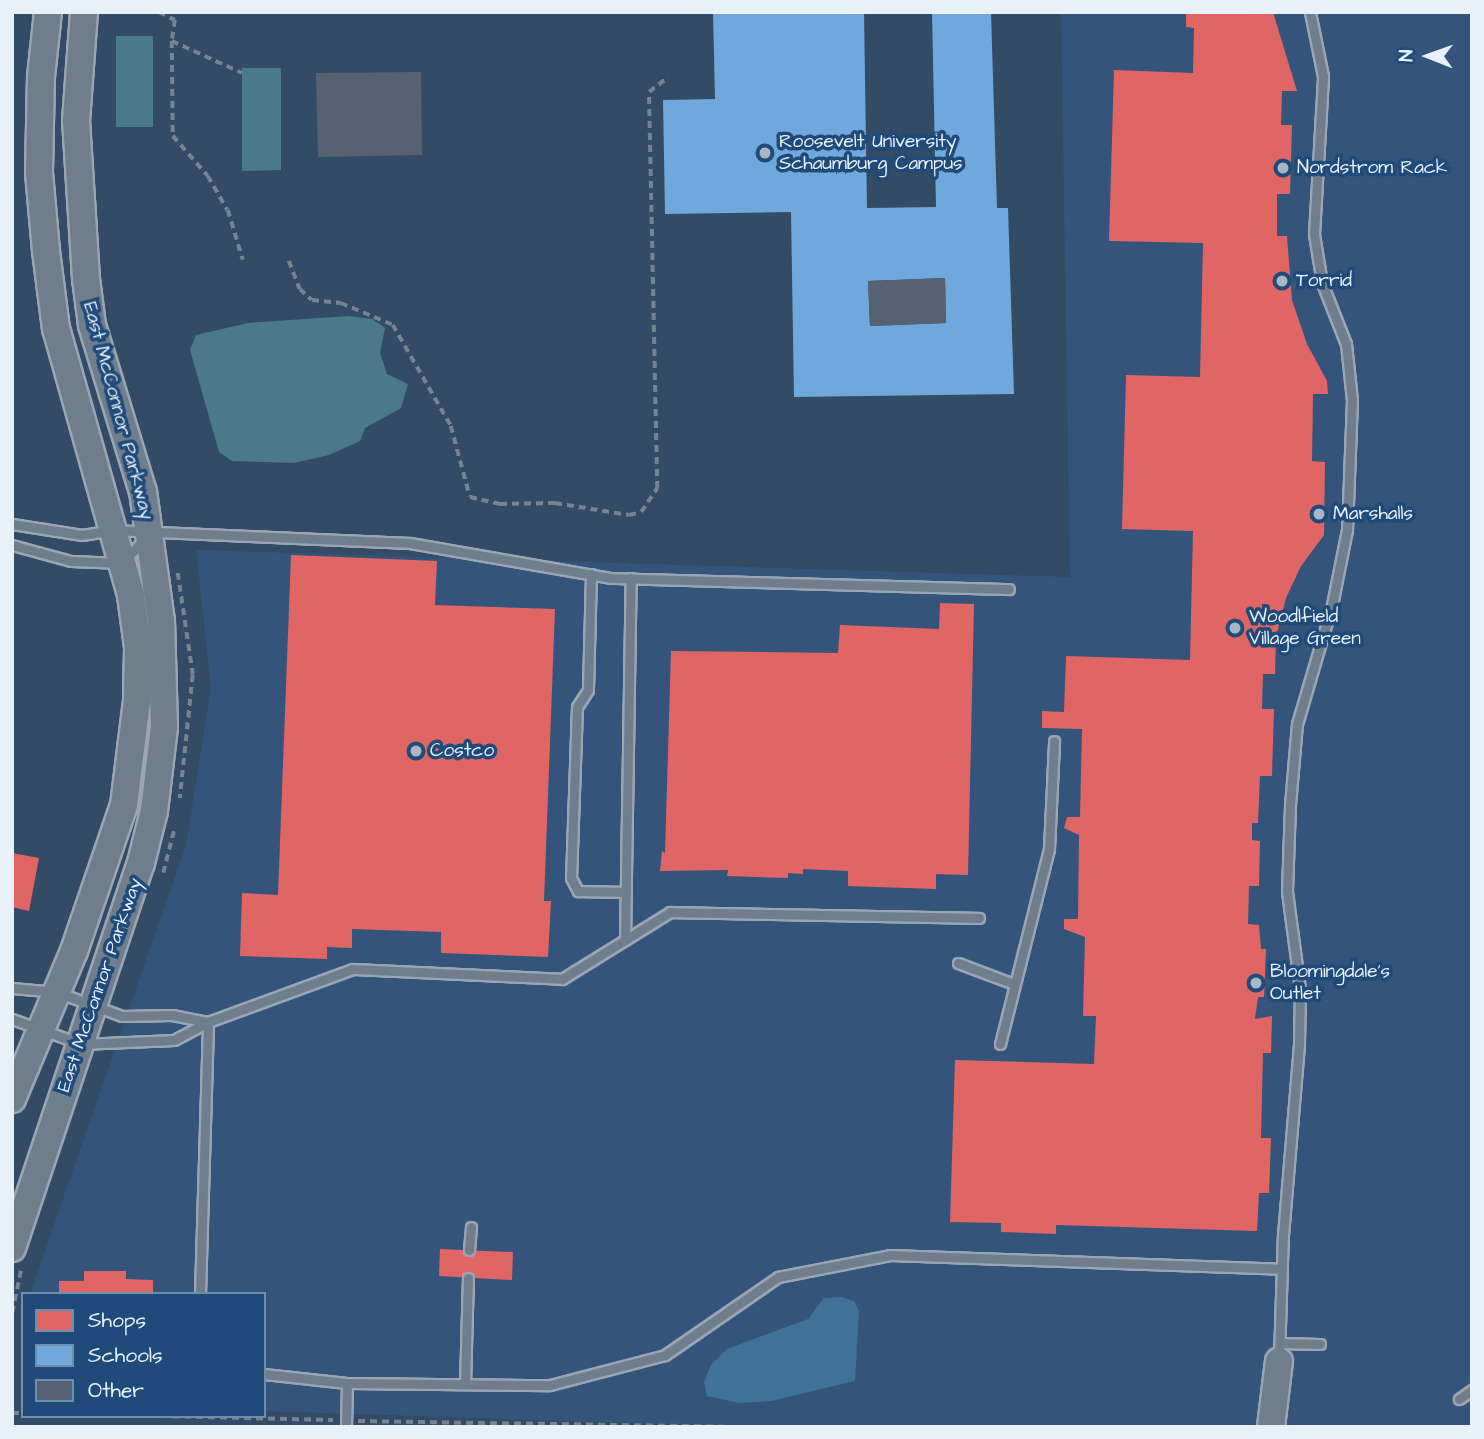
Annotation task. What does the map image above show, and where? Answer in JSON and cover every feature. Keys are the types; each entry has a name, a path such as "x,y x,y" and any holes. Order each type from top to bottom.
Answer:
{"street":[{"name":"East McConnor Parkway","path":"12,1099 57,992 124,806 133,750 138,647 122,563 57,329 39,172 41,77 48,12"},
{"name":"East McConnor Parkway","path":"12,1248 38,1160 95,1004 141,863 159,775 164,666 150,533 143,492 93,325 86,279 76,121 84,12"},
{"path":"1271,1427 1280,1352"},
{"path":"1280,1352 1284,1427"}],"lane":[{"path":"1310,12 1323,76 1314,234 1322,283 1346,344 1352,400 1347,530 1332,604 1297,724 1295,747 1287,891 1300,989 1299,1044 1282,1269 1280,1352 1320,1344"},
{"path":"12,524 82,535 112,530 410,543 591,574 631,578 1009,589"},
{"path":"12,545 71,561 122,563 150,533"},
{"path":"591,574 588,690 577,707 571,878 579,891 626,892"},
{"path":"625,940 631,578"},
{"path":"1000,1044 1049,849 1054,741"},
{"path":"12,1019 81,1044 174,1041 208,1022 353,969 562,979 670,912 979,918"},
{"path":"958,963 1014,984"},
{"path":"12,988 57,992 122,1016 172,1015 208,1022"},
{"path":"200,1292 208,1022"},
{"path":"470,1250 471,1227"},
{"path":"266,1374 347,1383 550,1385 665,1355 778,1277 890,1255 1282,1269"},
{"path":"465,1384 468,1278"},
{"path":"346,1424 347,1383"},
{"path":"1460,1399 1472,1390"}],"path":[{"path":"159,12 175,20 172,41 173,136 208,176 228,210 243,260"},
{"path":"172,41 242,73"},
{"path":"289,261 300,289 312,300 341,303 393,325 451,426 470,497 500,504 531,502 629,515 641,512 657,488 649,92 668,77"},
{"path":"206,1418 346,1424 730,1427"}],"shaded area":[{"path":"1061,12 1472,12 1472,1427 752,1427 266,1411 266,1292 31,1292 186,845 211,688 196,550 1070,577"},
{"path":"116,36 153,36 153,127 116,127"},
{"path":"242,68 281,68 281,170 242,171"},
{"path":"348,316 372,319 385,328 380,353 387,374 408,384 401,408 365,428 360,441 329,455 294,463 232,461 219,452 190,350 196,335 248,323"},
{"path":"842,1297 854,1301 859,1311 855,1381 771,1401 739,1403 707,1396 704,1382 711,1365 727,1349 808,1319 824,1298"}],"building: Shops":[{"name":"Woodlfield Village Green","path":"1186,12 1273,12 1297,91 1282,91 1281,125 1292,125 1290,194 1277,194 1277,236 1287,236 1292,300 1307,344 1327,381 1328,394 1313,394 1312,461 1325,462 1324,535 1301,566 1286,598 1276,637 1275,674 1263,674 1262,709 1274,709 1272,776 1260,776 1258,823 1252,823 1252,840 1260,841 1259,886 1249,886 1248,924 1259,925 1261,949 1266,949 1264,997 1258,997 1255,1019 1272,1016 1271,1053 1263,1053 1261,1138 1271,1138 1269,1193 1259,1193 1257,1231 1056,1225 1056,1234 1001,1232 1001,1223 950,1222 955,1060 1094,1064 1096,1016 1083,1016 1085,937 1064,929 1064,919 1078,919 1079,835 1064,828 1067,817 1080,817 1082,729 1042,728 1042,711 1064,712 1066,656 1190,660 1193,531 1122,529 1126,375 1200,377 1203,243 1109,241 1114,70 1193,73 1194,28 1186,27"},
{"name":"Costco","path":"291,555 437,561 435,605 555,609 544,901 551,901 548,957 441,953 441,932 352,929 352,948 327,947 327,959 240,956 242,893 278,895"},
{"path":"940,603 974,604 968,875 936,874 936,889 848,886 848,871 803,869 803,874 788,873 788,878 727,876 728,870 660,871 662,851 665,853 671,651 838,653 840,625 939,629"},
{"path":"12,853 39,858 29,911 12,907"},
{"path":"440,1249 513,1252 512,1280 439,1276"},
{"path":"84,1271 126,1271 126,1279 153,1280 153,1292 59,1292 59,1281 84,1281"}],"building: Schools":[{"name":"Roosevelt University Schaumburg Campus","path":"713,12 864,12 867,208 936,207 932,12 991,12 997,208 1008,208 1014,394 794,397 791,212 665,214 663,100 715,99","holes":["945,278 946,323 870,326 868,281"]}],"building: Other":[{"path":"421,72 422,155 318,157 316,73"},
{"path":"945,278 946,323 870,326 868,281"}],"place":[{"name":"Roosevelt University Schaumburg Campus","path":"765,153"},
{"name":"Nordstrom Rack","path":"1283,168"},
{"name":"Torrid","path":"1282,281"},
{"name":"Marshalls","path":"1319,514"},
{"name":"Woodlfield Village Green","path":"1235,628"},
{"name":"Costco","path":"416,751"},
{"name":"Bloomingdale's Outlet","path":"1256,983"}]}
